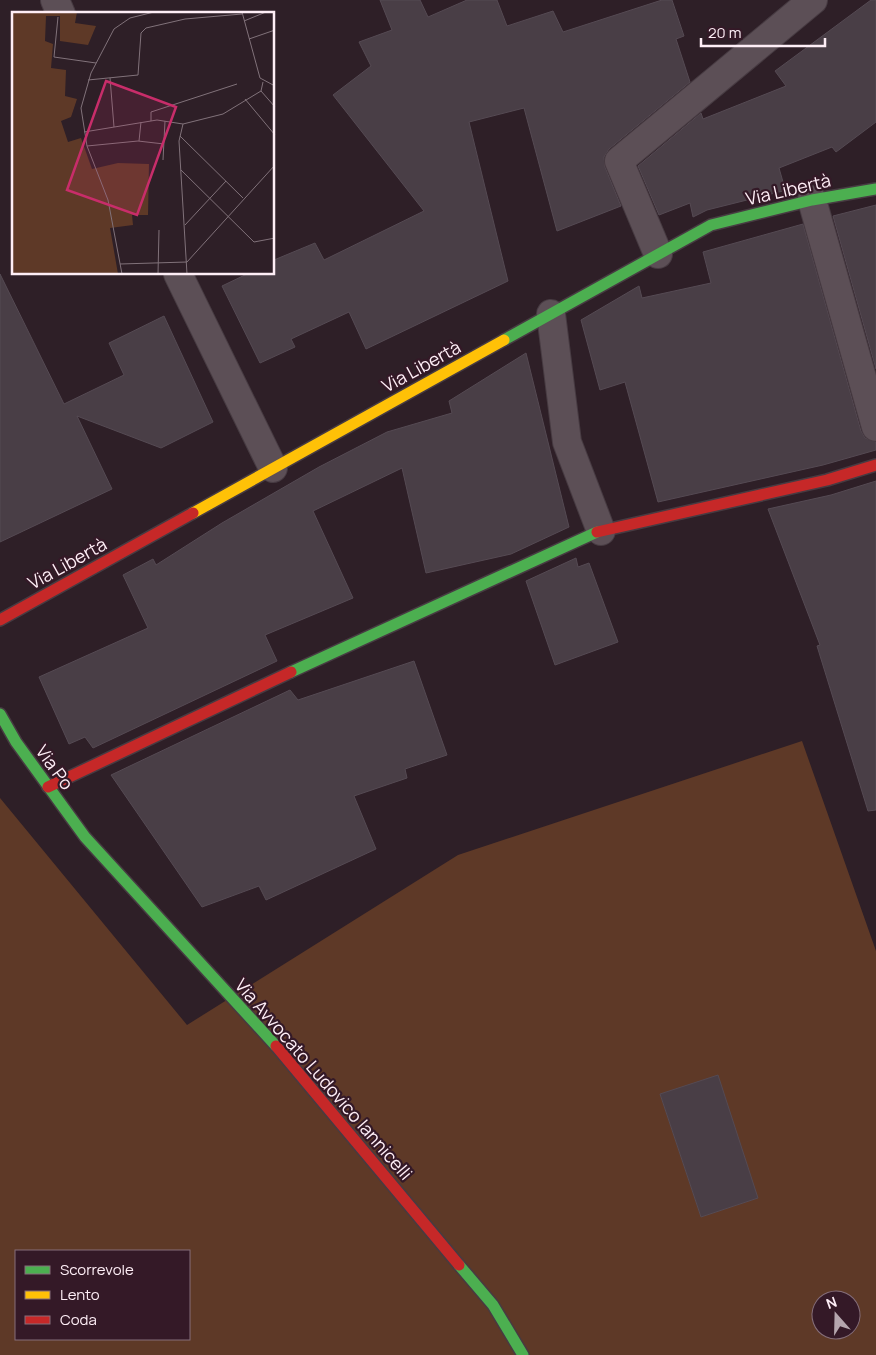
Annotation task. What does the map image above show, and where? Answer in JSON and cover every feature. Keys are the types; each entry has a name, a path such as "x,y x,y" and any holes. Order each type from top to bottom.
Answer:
{"street":[{"path":"55,0 60,12"},
{"path":"658,254 619,161 813,0"},
{"name":"Via Libertà","path":"0,620 712,225 812,200 876,190"},
{"path":"812,200 876,427"},
{"path":"178,275 272,468"},
{"path":"551,314 567,442 601,531"},
{"path":"48,787 348,645 601,531 827,480 876,465"},
{"name":"Via Po","path":"0,714 16,742 85,838"},
{"name":"Via Avvocato Ludovico Iannicelli","path":"85,838 292,1064 493,1304 523,1355"}],"shaded area":[{"path":"802,741 876,951 876,1355 0,1355 0,798 187,1025 458,855"}],"building":[{"path":"380,0 420,0 428,17 467,0 497,0 507,26 553,11 563,32 662,0 672,0 684,36 676,39 690,82 609,149 604,157 605,167 621,206 557,231 524,108 469,122 508,281 366,349 349,312 291,339 295,347 260,363 222,286 245,275 275,275 275,260 315,243 324,260 424,211 333,95 371,66 359,42 392,30"},
{"path":"871,0 876,0 876,122 836,152 832,147 779,168 785,189 783,191 707,210 693,217 690,203 659,215 638,166 701,113 703,119 786,86 775,71"},
{"path":"876,205 876,369 833,216"},
{"path":"803,224 861,431 865,438 876,442 876,450 823,465 658,502 625,382 600,390 581,320 639,286 642,298 711,283 703,252"},
{"path":"0,274 64,404 124,375 109,343 164,316 213,422 161,448 77,416 112,489 0,542"},
{"path":"526,353 569,527 511,554 426,573 402,468 313,511 353,598 265,635 277,661 93,748 85,737 69,744 39,677 148,628 123,575 153,559 156,565 222,523 319,467 387,432 452,413 449,401"},
{"path":"876,481 876,810 868,811 817,646 820,645 768,509 831,495"},
{"path":"576,558 578,567 589,563 618,642 555,665 526,581"},
{"path":"414,661 447,755 405,769 407,778 354,796 376,849 266,900 259,886 202,907 111,775 290,690 298,700"},
{"path":"718,1075 758,1198 701,1217 660,1094"}],"traffic: fast":[{"path":"504,340 711,225 812,200 876,189"},
{"path":"291,672 597,532"},
{"path":"0,714 16,742 85,837 276,1046"},
{"path":"459,1265 493,1305 523,1355"}],"traffic: slow":[{"path":"193,513 504,340"}],"traffic: jam":[{"path":"597,532 827,480 876,465"},
{"path":"0,620 193,513"},
{"path":"48,787 291,672"},
{"path":"276,1046 459,1265"}]}
